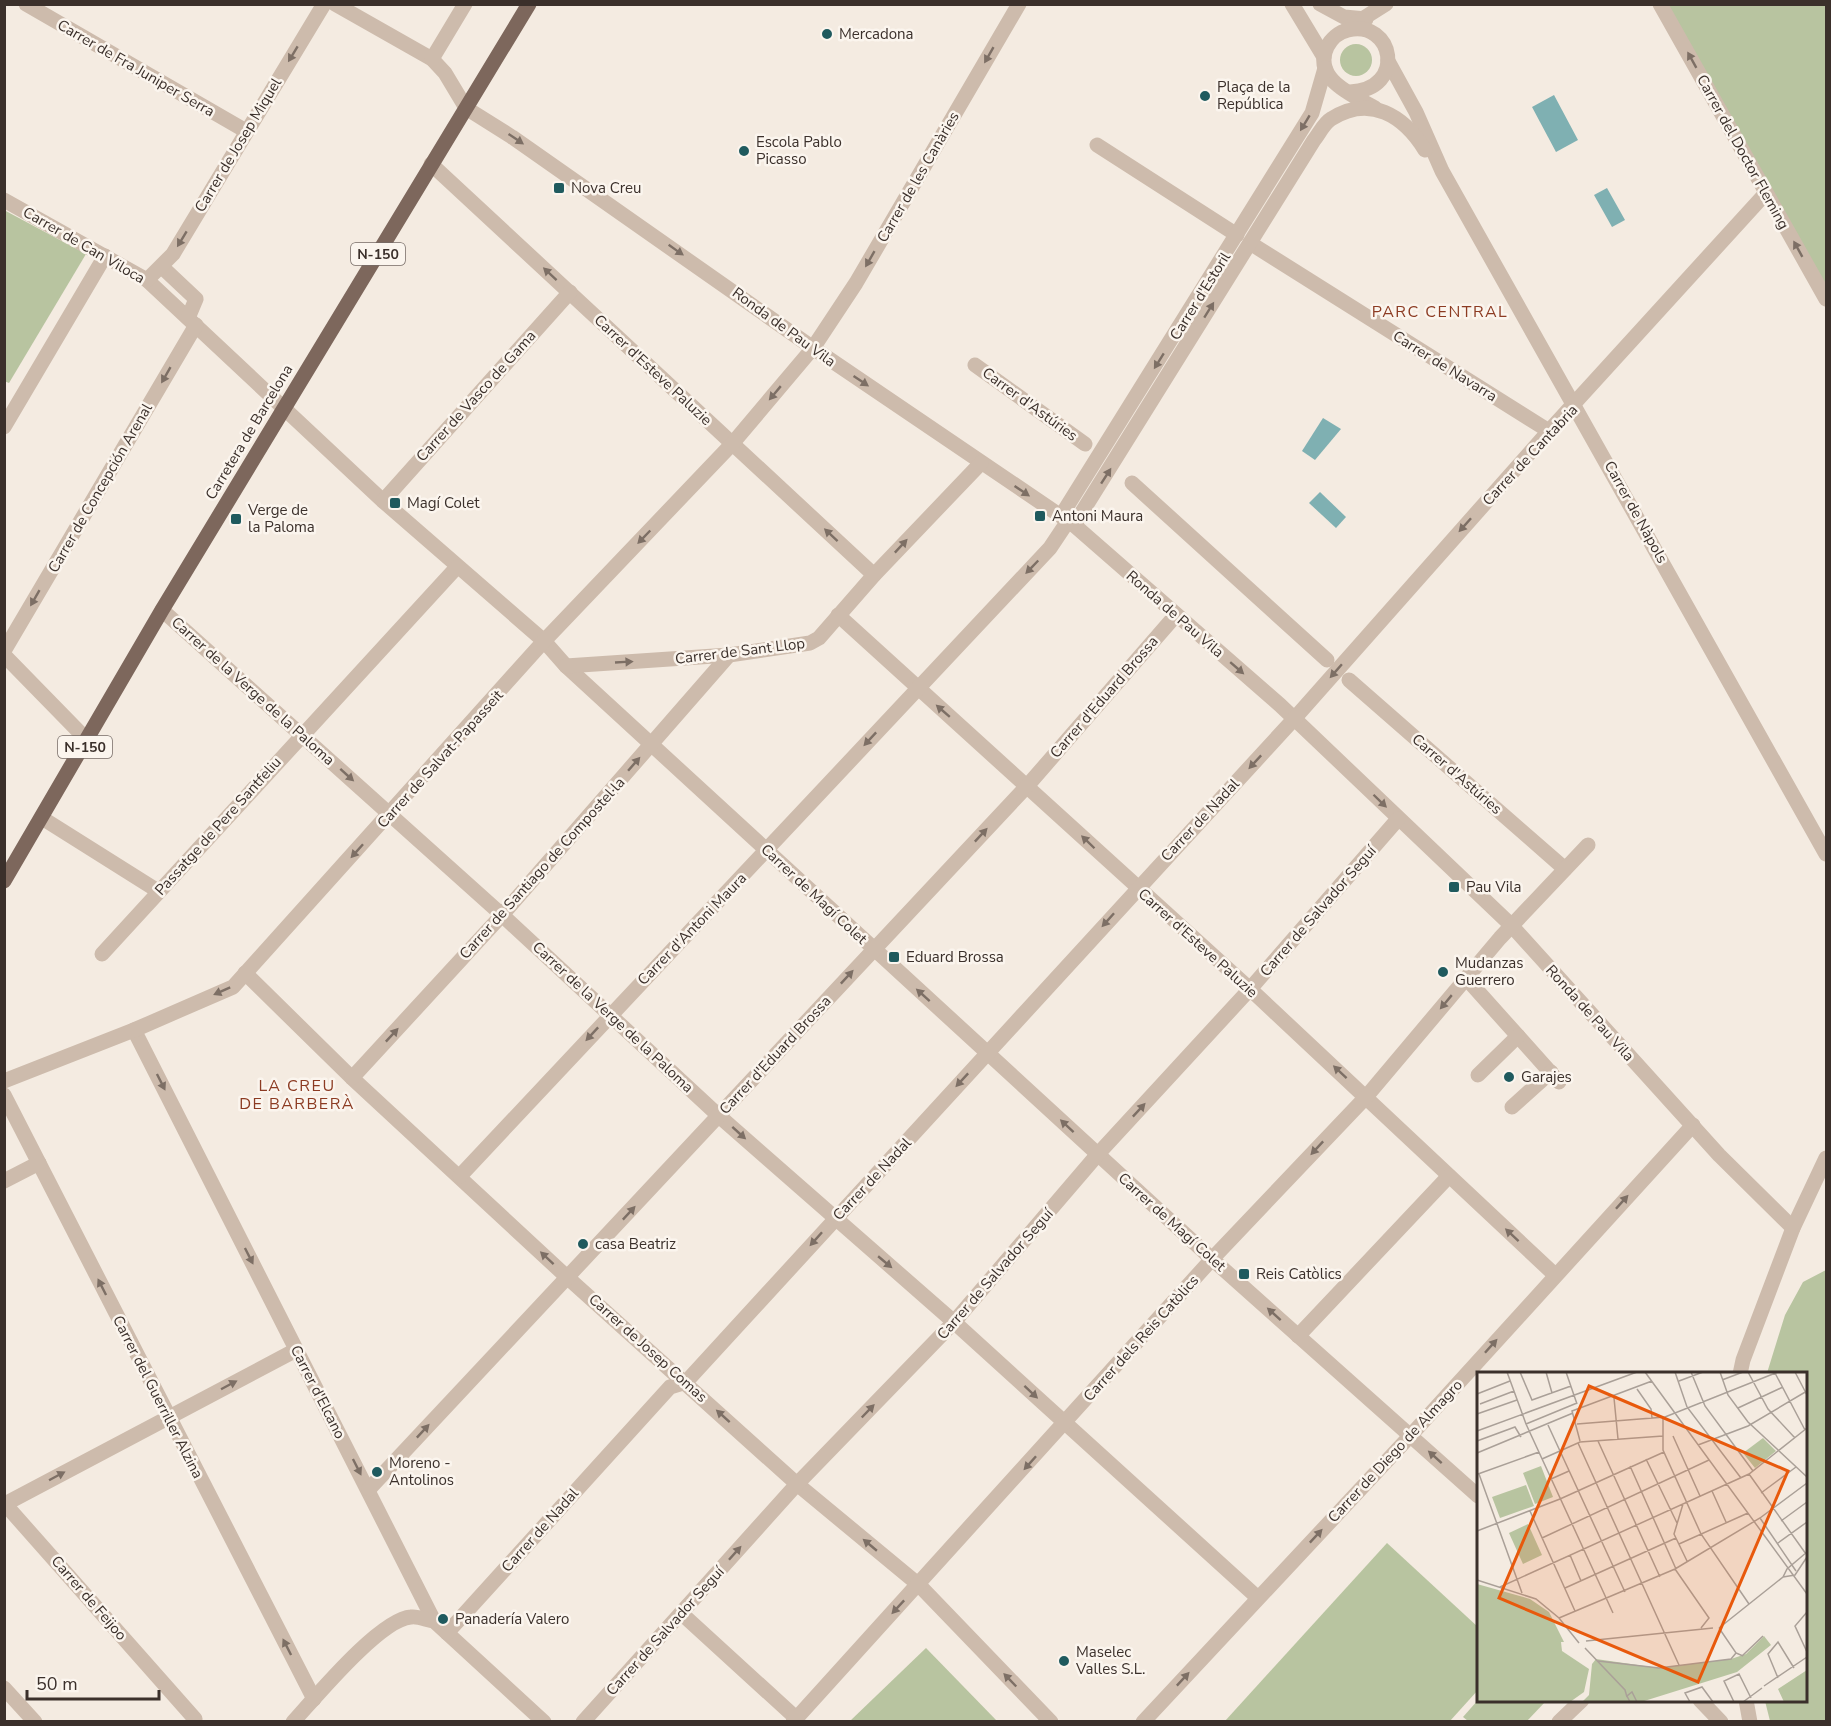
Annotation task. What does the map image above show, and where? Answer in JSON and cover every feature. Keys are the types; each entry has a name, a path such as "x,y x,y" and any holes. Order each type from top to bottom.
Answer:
{"main road":[{"name":"Carretera de Barcelona","path":"4,881 88,741 162,610 529,4"}],"street":[{"name":"Carrer de Fra Juniper Serra","path":"27,4 246,130"},
{"name":"Carrer de Josep Miquel","path":"147,280 173,254 324,4"},
{"path":"335,4 432,59 445,73 466,108"},
{"path":"432,59 465,4"},
{"name":"Carrer de les Canàries","path":"813,348 856,284 1019,4"},
{"path":"1292,4 1325,63 1330,79 1340,88 1362,99 1383,79 1389,61 1387,50 1374,33 1363,29 1344,30"},
{"path":"1320,4 1344,17 1366,19"},
{"path":"1325,63 1333,38 1366,19 1386,4"},
{"name":"Carrer del Doctor Fleming","path":"1660,4 1827,299"},
{"name":"Carrer de Nàpols","path":"1389,61 1416,112 1442,171 1576,405 1827,855"},
{"name":"Carrer d'Estoril","path":"1068,521 1243,239 1312,113 1325,63"},
{"name":"Carrer d'Estoril","path":"1243,239 1329,120 1362,99"},
{"name":"Carrer de Nàpols","path":"1362,99 1404,123 1442,171"},
{"name":"Ronda de Pau Vila","path":"466,108 512,136 813,348 1068,521 1294,719 1511,926 1731,1167 1793,1228"},
{"name":"Carrer de Navarra","path":"1097,145 1549,431"},
{"name":"Carrer d'Esteve Paluzie","path":"431,164 874,575"},
{"name":"Carrer de Cantabria","path":"1294,719 1549,431 1576,405 1766,193"},
{"name":"Carrer de Can Viloca","path":"4,200 147,280 284,410"},
{"path":"4,427 105,256"},
{"name":"Carrer de Can Viloca","path":"162,267 196,299 192,321"},
{"name":"Carrer de Vasco de Gama","path":"384,501 570,292"},
{"name":"Carrer de Concepción Arenal","path":"4,653 192,321"},
{"name":"Carrer de Salvat-Papasseit","path":"4,1081 134,1030 233,987 391,814 544,641 732,444 813,348"},
{"name":"Carrer d'Astúries","path":"975,365 1085,444"},
{"name":"Carrer de Magí Colet","path":"284,410 457,567 544,641 566,666 1212,1259 1477,1494"},
{"name":"Carrer de Sant Llop","path":"566,666 729,655 810,643 819,638 874,575 981,463"},
{"path":"1132,483 1327,660"},
{"name":"Carrer d'Antoni Maura","path":"460,1176 1050,548 1068,521"},
{"name":"Passatge de Pere Santfeliu","path":"102,954 457,567"},
{"name":"Carrer de la Verge de la Paloma","path":"162,610 391,814 719,1116 954,1322 1258,1598"},
{"name":"Carrer d'Esteve Paluzie","path":"838,615 1028,785 1137,888 1250,989 1555,1275"},
{"name":"Carrer d'Eduard Brossa","path":"369,1489 1028,785 1176,615"},
{"path":"4,653 88,741"},
{"name":"Carrer de Santiago de Compostel·la","path":"352,1078 502,915 729,655"},
{"name":"Carrer d'Astúries","path":"1349,680 1565,869"},
{"name":"Carrer de Nadal","path":"446,1632 670,1387 686,1383 1294,719"},
{"path":"42,818 158,891"},
{"name":"Carrer de Salvador Seguí","path":"583,1722 798,1484 954,1322 1098,1154 1250,989 1398,819"},
{"name":"Carrer dels Reis Catòlics","path":"794,1720 1065,1424 1212,1259 1366,1097 1511,926 1588,845"},
{"name":"Carrer de Josep Comas","path":"245,973 352,1078 568,1278 798,1484 919,1585 1051,1722"},
{"path":"1466,978 1555,1077 1512,1107"},
{"name":"Carrer d'Elcano","path":"134,1030 434,1621 544,1722"},
{"path":"1478,1075 1518,1036"},
{"name":"Carrer del Guerriller Alzina","path":"4,1095 314,1699"},
{"name":"Carrer de Diego de Almagro","path":"1143,1722 1411,1435 1693,1125"},
{"path":"1740,1372 1793,1228 1827,1158"},
{"path":"4,1181 39,1162"},
{"path":"1298,1336 1449,1176"},
{"path":"5,1503 296,1350"},
{"name":"Carrer de Feijoo","path":"5,1503 195,1719 194,1722"},
{"path":"681,1613 794,1720"},
{"path":"293,1722 352,1656 385,1630 410,1617 434,1621"},
{"path":"4,1688 35,1722"},
{"path":"1559,1722 1581,1702"},
{"path":"1701,1702 1721,1722"},
{"path":"1746,1702 1750,1722"}],"green space":[{"path":"1660,5 1826,5 1826,299"},
{"path":"1356,44 1368,48 1372,60 1368,72 1356,76 1344,72 1340,60 1344,48"},
{"path":"4,210 86,254 9,383 4,381"},
{"path":"1826,1270 1826,1721 1770,1721 1765,1702 1807,1702 1807,1372 1767,1372 1785,1315 1803,1282"},
{"path":"1387,1543 1477,1626 1477,1691 1450,1721 1225,1721"},
{"path":"926,1648 997,1721 850,1721"},
{"path":"1477,1701 1545,1702 1527,1721 1468,1721 1463,1717"}],"water":[{"path":"1554,95 1578,140 1556,152 1532,107"},
{"path":"1607,188 1625,220 1612,227 1594,195"},
{"path":"1323,418 1341,429 1315,460 1302,451"},
{"path":"1320,492 1346,517 1336,528 1309,503"}],"place":[{"name":"Mercadona","path":"827,34"},
{"name":"Plaça de la República","path":"1205,96"},
{"name":"Escola Pablo Picasso","path":"744,151"},
{"name":"Nova Creu","path":"559,188"},
{"name":"Magí Colet","path":"395,503"},
{"name":"Antoni Maura","path":"1040,516"},
{"name":"Verge de la Paloma","path":"236,519"},
{"name":"Pau Vila","path":"1454,887"},
{"name":"Eduard Brossa","path":"894,957"},
{"name":"Mudanzas Guerrero","path":"1443,972"},
{"name":"Garajes","path":"1509,1077"},
{"name":"casa Beatriz","path":"583,1244"},
{"name":"Reis Catòlics","path":"1244,1274"},
{"name":"Moreno - Antolinos","path":"377,1472"},
{"name":"Panadería Valero","path":"443,1619"},
{"name":"Maselec Valles S.L.","path":"1064,1661"}],"district":[{"name":"PARC CENTRAL","path":"1440,312"},
{"name":"LA CREU DE BARBERÀ","path":"297,1095"}]}
